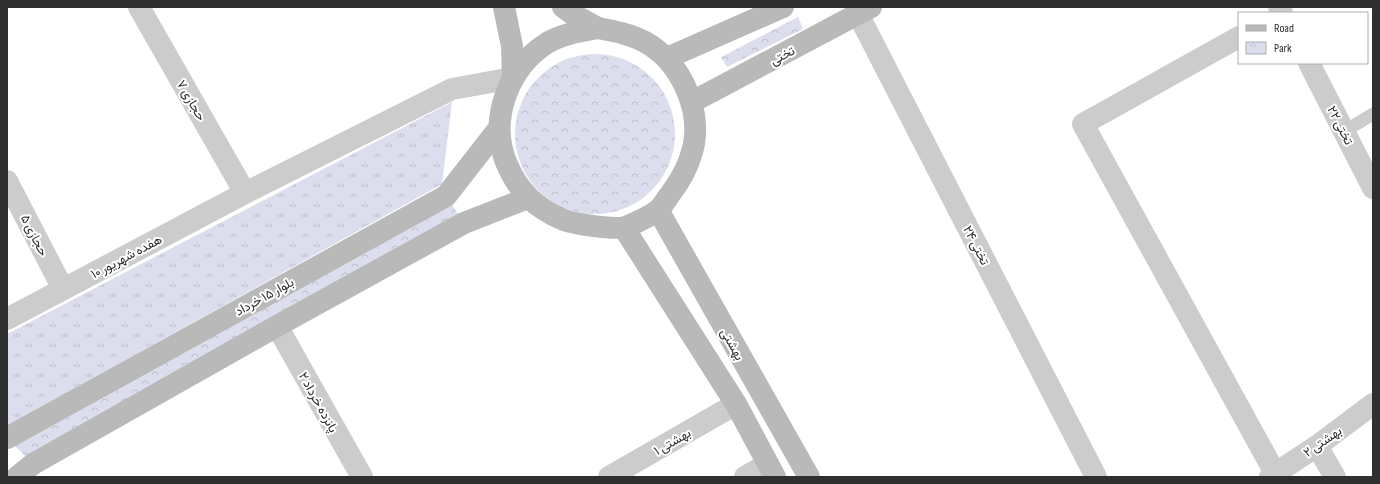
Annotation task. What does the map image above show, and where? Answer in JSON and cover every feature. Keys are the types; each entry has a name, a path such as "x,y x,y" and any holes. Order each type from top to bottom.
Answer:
{"main road":[{"path":"504,7 512,46 513,78"},
{"path":"563,7 598,28 623,33 646,42 667,58 682,78 692,102 695,128 692,153 682,177 658,210 624,228 572,223 548,213 528,198 512,177 503,154 499,128 503,102 513,78 528,58 548,43 572,33 598,28"},
{"path":"667,58 783,7"},
{"name":"تختی","path":"692,102 861,9"},
{"name":"بلوار ۱۵ خرداد","path":"7,438 446,196 499,128"},
{"path":"30,473 277,326 464,223 528,198"},
{"name":"بهشتی","path":"658,210 809,477"},
{"path":"624,228 736,404 771,470"}],"street":[{"name":"حجازی ۷","path":"139,7 245,193"},
{"name":"تختی ۲۴","path":"861,9 1096,477"},
{"path":"1238,38 1083,124 1273,475"},
{"name":"تختی ۲۲","path":"1309,64 1345,131 1373,188"},
{"name":"هفده شهریور ۱۰","path":"7,319 245,193 452,89 513,78"},
{"name":"حجازی ۵","path":"7,181 63,289"},
{"name":"پانزده خرداد ۲","path":"277,326 362,477"},
{"name":"بهشتی ۱","path":"609,477 736,404"},
{"name":"بهشتی ۲","path":"1273,475 1317,446 1373,404"},
{"path":"1317,446 1335,477"},
{"path":"745,477 771,470"}],"lane":[{"path":"1345,131 1373,114"}],"green space":[{"path":"798,17 803,29 727,67 721,57"},
{"path":"587,54 603,54 626,60 646,72 657,83 669,103 675,126 675,142 669,165 657,185 646,196 626,208 603,214 587,214 564,208 544,196 533,185 521,165 515,142 515,126 521,103 533,83 544,72 564,60"},
{"path":"452,102 442,184 7,426 7,334"},
{"path":"446,196 464,223 33,464 7,438"}]}
